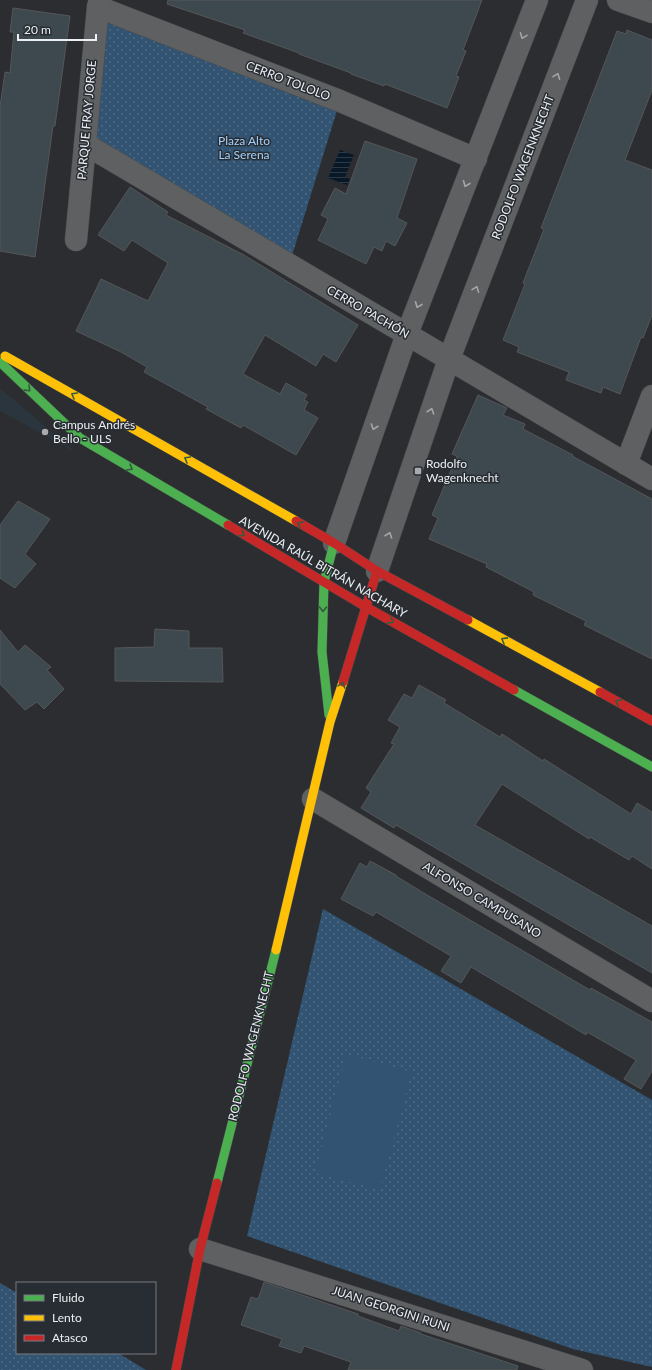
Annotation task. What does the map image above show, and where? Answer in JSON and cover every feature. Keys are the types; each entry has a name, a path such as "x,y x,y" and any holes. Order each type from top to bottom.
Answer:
{"main road":[{"name":"AVENIDA RAÚL BITRÁN NACHARY","path":"0,353 334,543 377,571 652,721"},
{"name":"AVENIDA RAÚL BITRÁN NACHARY","path":"0,362 80,438 366,607 652,767"},
{"name":"RODOLFO WAGENKNECHT","path":"330,722 322,652 324,582 334,543"},
{"name":"RODOLFO WAGENKNECHT","path":"176,1370 200,1249 313,799 330,722 377,571"}],"street":[{"name":"RODOLFO WAGENKNECHT","path":"334,543 407,334 537,0"},
{"name":"RODOLFO WAGENKNECHT","path":"377,571 449,359 587,0"},
{"path":"618,0 652,12"},
{"name":"CERRO TOLOLO","path":"99,3 340,101 476,159"},
{"name":"PARQUE FRAY JORGE","path":"76,240 99,3"},
{"name":"CERRO PACHÓN","path":"85,144 652,479"},
{"path":"626,464 652,396"},
{"name":"ALFONSO CAMPUSANO","path":"313,799 652,1001"},
{"name":"JUAN GEORGINI RUNI","path":"200,1249 582,1370"}],"shaded area":[{"path":"340,150 354,155 345,177 350,179 347,185 328,178"},
{"name":"Campus Andrés Bello - ULS","path":"0,388 77,453 0,411"}],"green space":[{"name":"Plaza Alto La Serena","path":"98,7 340,101 289,265 85,144"},
{"path":"323,909 652,1100 652,1367 573,1349 247,1236"},
{"path":"346,1054 412,1072 380,1190 315,1173"},
{"path":"0,1283 16,1292 16,1354 120,1354 146,1370 0,1370"}],"building":[{"path":"168,0 482,0 463,50 466,51 456,76 459,77 447,108 385,84 384,86 351,74 243,33 245,30 167,4"},
{"path":"13,8 70,16 35,257 0,251 0,107 5,72 10,73 14,32 10,32"},
{"path":"627,30 652,40 652,90 625,160 652,170 652,315 643,338 641,337 620,394 603,387 601,393 566,380 569,372 517,352 519,347 503,340 525,284 523,283 544,229 541,228 617,31 626,34"},
{"path":"365,141 417,159 397,218 407,223 395,246 386,241 382,251 374,247 366,264 318,240 328,219 321,215 335,188 346,194"},
{"path":"130,187 168,212 166,215 244,255 358,325 336,362 323,354 316,366 265,335 243,374 280,394 286,383 307,395 304,400 308,402 304,410 318,418 296,455 243,425 241,428 206,409 208,407 144,372 147,367 121,352 76,331 101,279 148,301 168,263 132,240 124,251 98,235"},
{"path":"478,395 507,408 503,415 525,424 523,429 652,499 652,659 584,625 586,621 533,595 534,592 486,567 487,564 429,539 438,518 432,515 457,456 452,454"},
{"path":"18,501 50,519 25,554 36,564 15,588 0,578 0,525"},
{"path":"155,629 189,631 189,648 222,648 223,682 115,681 115,648 154,647"},
{"path":"0,630 18,652 25,645 51,667 47,670 64,689 44,709 37,702 25,710 0,684"},
{"path":"419,685 446,700 444,703 500,737 502,734 543,761 544,759 631,814 637,803 652,812 652,869 632,856 629,860 590,837 589,839 502,784 475,825 652,926 652,973 396,825 394,828 361,808 371,792 366,788 394,744 391,743 400,727 388,720 404,694 412,698"},
{"path":"370,861 590,990 591,988 652,1022 652,1071 641,1089 624,1079 636,1060 587,1032 586,1035 471,967 461,983 441,971 451,956 376,912 373,916 341,899 360,863 367,867"},
{"path":"264,1282 358,1314 358,1316 399,1331 401,1326 518,1366 517,1370 348,1370 351,1362 304,1346 301,1353 279,1346 282,1339 241,1325 251,1297 258,1299"}],"traffic: fast":[{"path":"0,362 80,438 228,525"},
{"path":"329,715 322,652 324,582 334,543"},
{"path":"514,690 652,767"},
{"path":"217,1183 276,950"}],"traffic: slow":[{"path":"5,356 296,521"},
{"path":"468,620 600,692"},
{"path":"276,950 330,722 343,682"}],"traffic: jam":[{"path":"296,521 334,543 377,571 468,620"},
{"path":"228,525 366,607 514,690"},
{"path":"343,682 377,571"},
{"path":"600,692 652,721"},
{"path":"176,1370 200,1249 217,1183"}],"place":[{"name":"Campus Andrés Bello - ULS","path":"45,432"},
{"name":"Rodolfo Wagenknecht","path":"418,471"}]}
